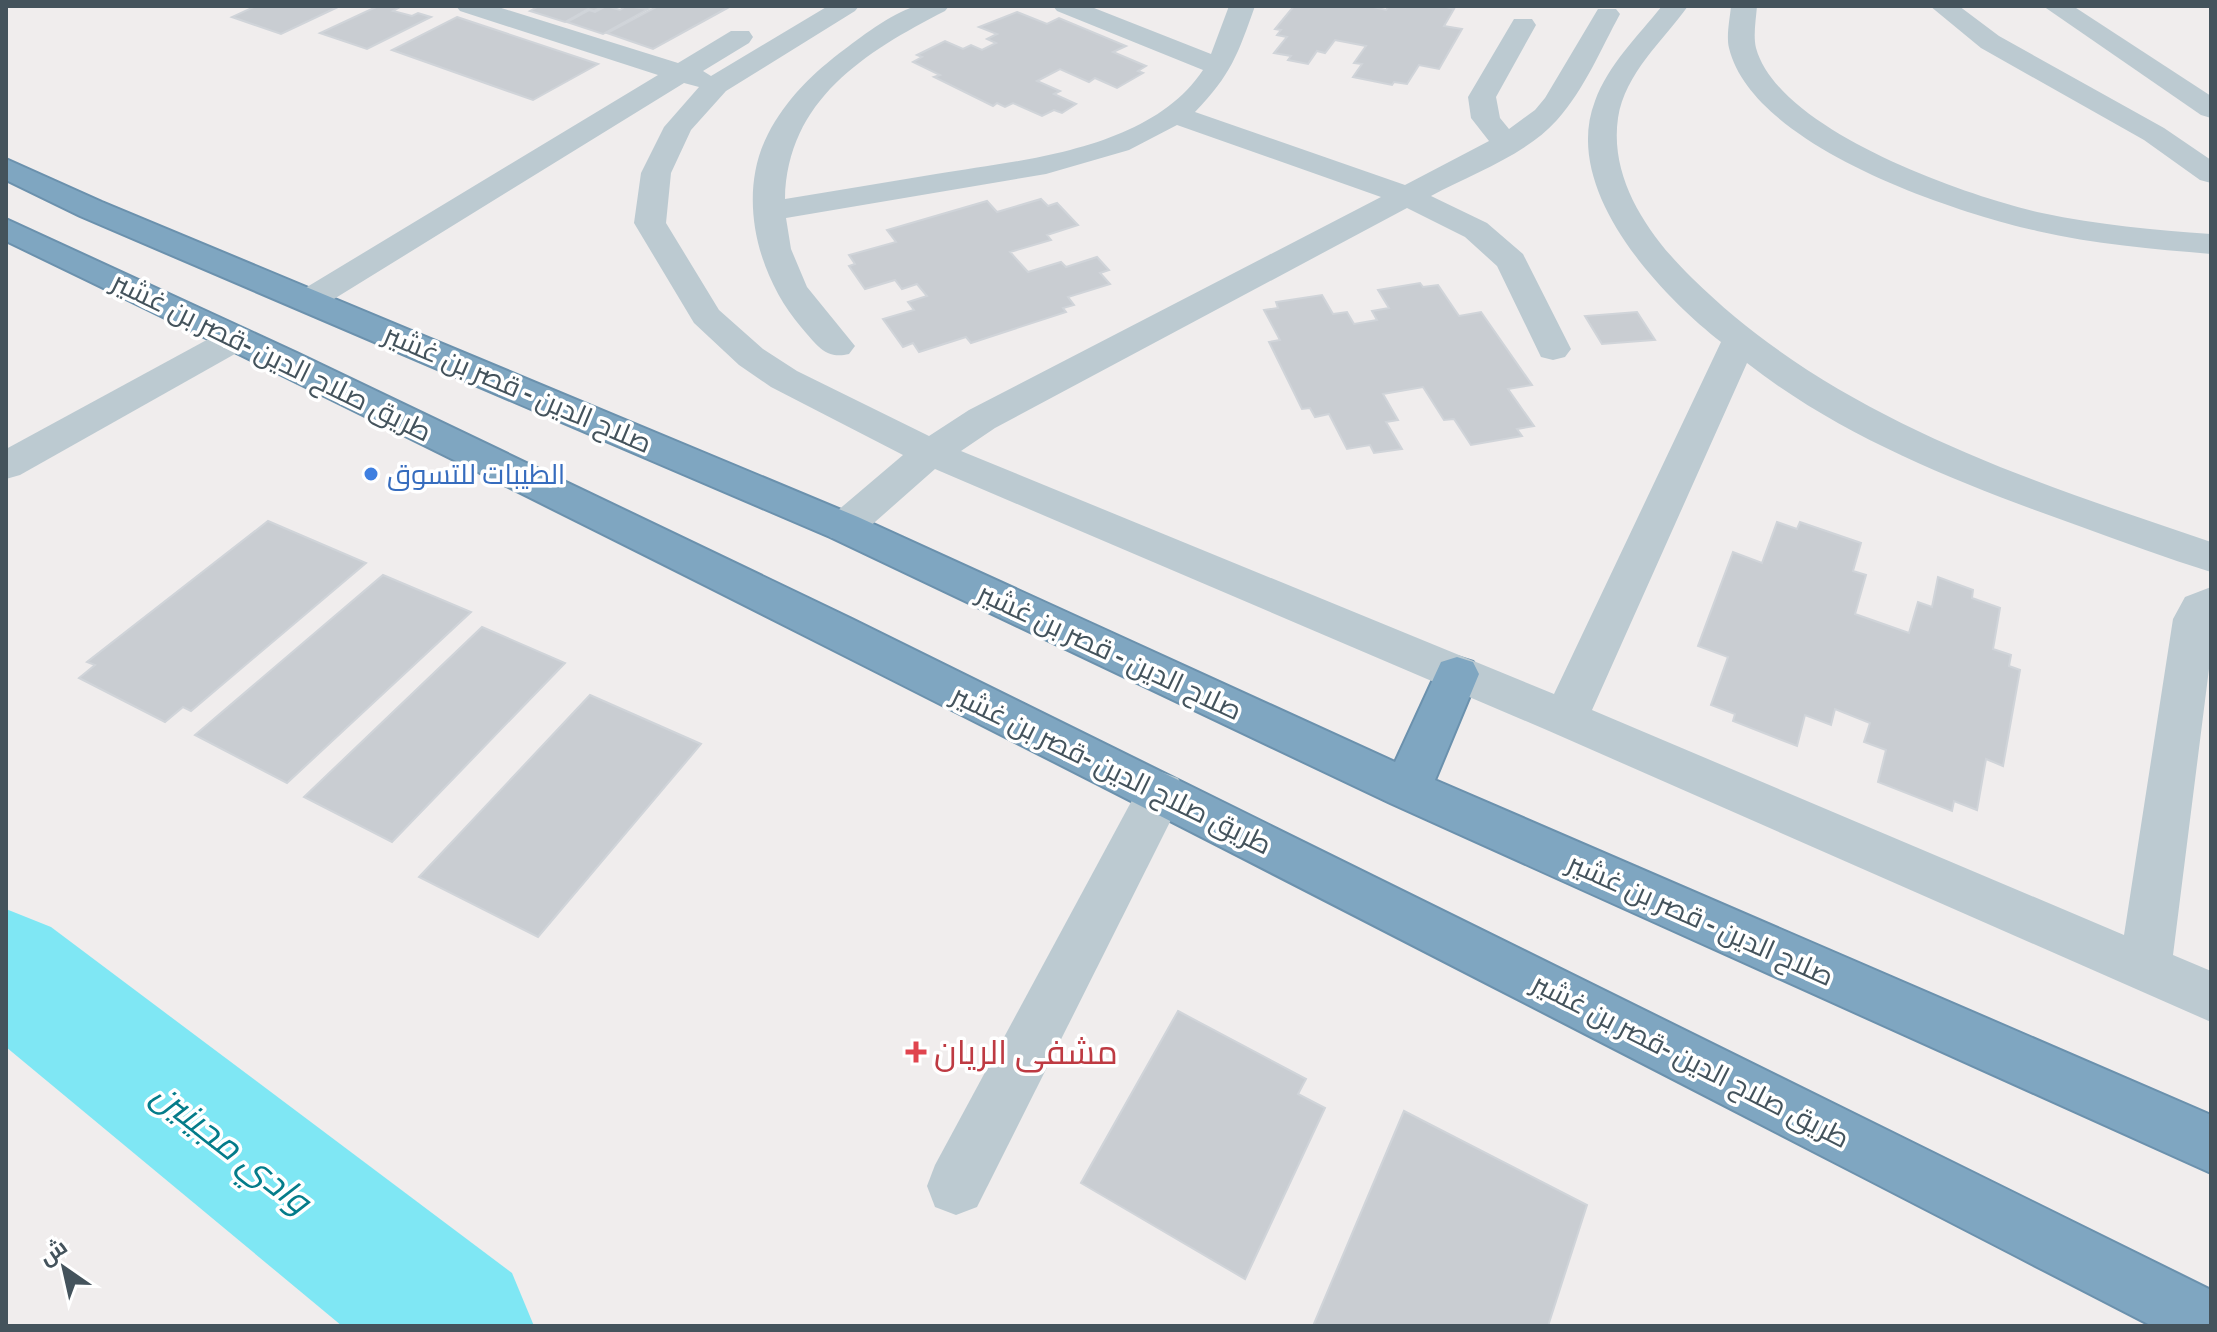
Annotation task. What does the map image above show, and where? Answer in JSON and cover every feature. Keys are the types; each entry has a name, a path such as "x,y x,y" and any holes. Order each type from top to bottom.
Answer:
{"highway":[{"name":"صلاح الدين - قصر بن غشير","path":"6,168 91,209 844,527 1407,789 2211,1144"},
{"name":"طريق صلاح الدين -قصر بن غشير","path":"6,229 237,338 1161,792 2211,1323"},
{"path":"1407,789 1457,674"}],"street":[{"path":"469,6 698,79"},
{"path":"837,346 797,299 774,251 769,211 773,161 791,120 820,83 857,50 902,22 936,6"},
{"path":"1066,6 1219,67"},
{"path":"769,211 1069,160 1125,140 1173,114 1193,99 1219,67 1242,6"},
{"path":"1744,6 1739,21 1739,38 1754,75 1793,115 1856,155 1938,191 2034,220 2136,238 2211,244"},
{"path":"1943,6 1990,42 2187,155 2211,174"},
{"path":"2056,6 2211,109"},
{"path":"844,527 929,452 982,419 1508,143 1545,116 1557,101 1592,10 1667,17"},
{"path":"309,300 698,79 807,13"},
{"path":"807,13 698,79 660,161 651,198 650,223 674,259 686,288 706,316 751,357 784,379 929,452 1565,718 2211,997"},
{"path":"1667,17 1618,82 1604,116 1603,155 1615,197 1642,244 1685,294 1740,340 1820,396 1912,445 2018,490 2211,557"},
{"path":"1508,143 1486,120 1481,109 1482,97 1523,25"},
{"path":"2125,118 2173,84"},
{"path":"1173,114 1407,196 1476,230 1511,261 1553,349"},
{"path":"6,466 237,338"},
{"path":"1565,718 1740,340"},
{"path":"2145,968 2194,619 2200,608 2211,603"},
{"path":"956,1186 1161,792"}],"building":[{"path":"256,6 340,6 281,34 232,17"},
{"path":"539,6 603,6 594,11 588,9 565,22 530,11"},
{"path":"606,6 620,10 626,6 648,9 603,34 567,22 589,10 595,12"},
{"path":"658,6 731,6 653,49 607,33"},
{"path":"1294,6 1369,6 1386,10 1389,6 1442,6 1454,9 1444,26 1462,29 1439,69 1419,65 1407,84 1394,82 1392,85 1353,77 1362,64 1354,63 1366,46 1335,40 1325,53 1317,51 1308,64 1274,53 1287,37 1277,35 1281,30 1275,29"},
{"path":"376,7 400,7 393,11 431,17 367,49 320,33"},
{"path":"1017,12 1047,24 1059,18 1126,46 1113,52 1146,66 1138,71 1143,73 1117,88 1095,78 1089,82 1060,69 1037,81 1060,91 1054,94 1076,104 1062,113 1054,110 1042,116 1013,103 1005,107 997,103 993,106 934,77 940,75 913,62 922,57 917,55 945,41 963,49 971,45 982,50 996,43 987,39 997,34 979,27"},
{"path":"457,17 598,64 533,100 392,50"},
{"path":"1041,199 1048,206 1057,203 1078,225 1047,235 1051,240 1010,252 1028,272 1061,262 1066,267 1097,257 1109,270 1100,273 1110,284 1068,297 1074,305 1063,308 1066,312 971,343 966,337 919,352 913,343 903,347 883,319 914,310 908,302 927,296 917,284 902,289 895,280 865,289 849,266 855,264 849,255 896,242 887,230 987,201 997,212"},
{"path":"1420,283 1423,287 1438,285 1459,316 1481,312 1532,385 1508,389 1534,426 1517,429 1522,436 1471,445 1454,419 1444,420 1423,387 1383,394 1398,420 1386,422 1402,449 1374,453 1370,445 1347,449 1329,414 1315,417 1310,408 1302,409 1269,342 1280,340 1264,310 1278,308 1276,302 1322,295 1333,314 1347,312 1354,324 1377,320 1372,311 1389,308 1378,290"},
{"path":"1637,312 1655,340 1602,344 1585,316"},
{"path":"268,521 366,563 191,711 183,707 165,722 79,678 95,665 87,662"},
{"path":"1777,522 1797,529 1800,522 1861,543 1853,571 1866,575 1855,614 1909,633 1918,602 1932,607 1938,577 1973,590 1972,598 2000,608 1993,649 2011,655 2009,666 2020,670 2003,766 1986,759 1977,810 1954,801 1952,811 1878,782 1886,750 1864,742 1870,723 1835,709 1831,725 1805,715 1797,746 1733,721 1735,714 1711,705 1728,657 1698,646 1733,552 1762,563"},
{"path":"383,575 471,612 287,783 195,735"},
{"path":"482,627 565,663 392,842 304,797"},
{"path":"590,695 701,744 538,937 419,877"},
{"path":"1178,1011 1306,1079 1298,1094 1325,1108 1245,1279 1081,1183"},
{"path":"1404,1111 1587,1205 1548,1326 1313,1326"}],"waterway":[{"name":"وادي مجينين","path":"6,968 459,1326"}],"place":[{"name":"الطيبات للتسوق","path":"371,474"},
{"name":"مشفى الريان","path":"916,1052"}]}
